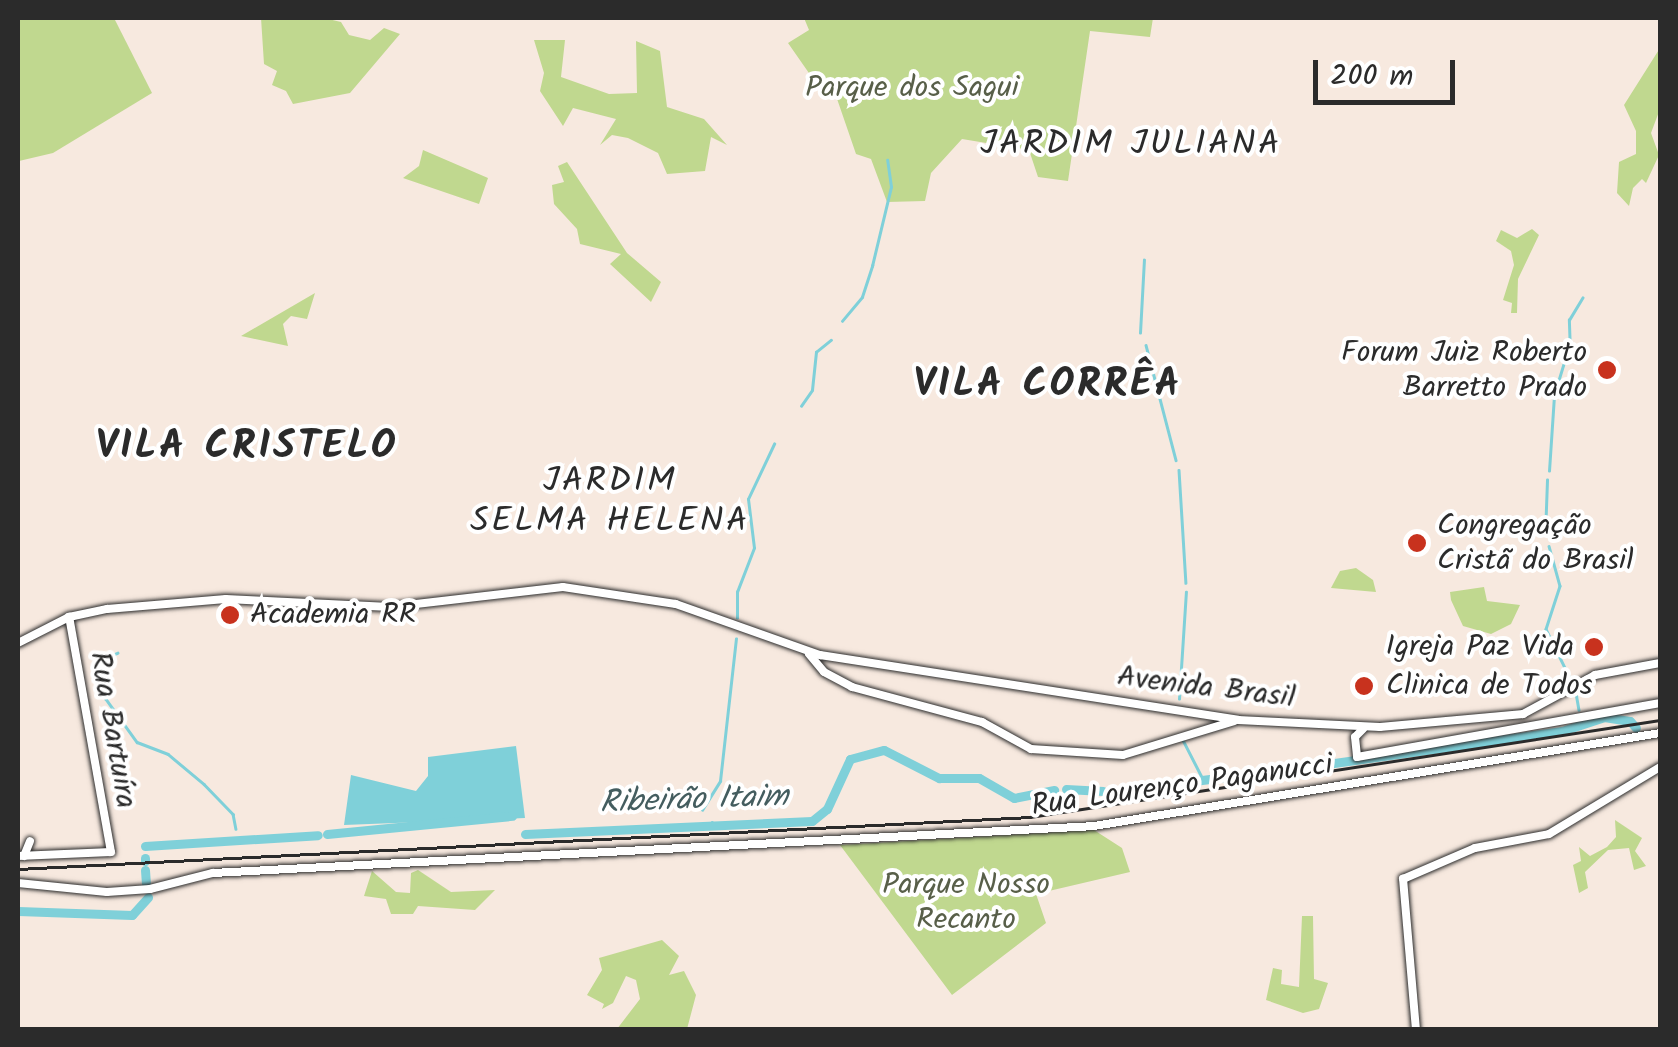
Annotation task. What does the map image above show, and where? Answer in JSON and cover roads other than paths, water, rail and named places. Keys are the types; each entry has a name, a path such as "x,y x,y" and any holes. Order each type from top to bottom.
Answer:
{"main road":[{"name":"Avenida Brasil","path":"69,617 226,599 390,607 564,588 664,602 818,659 1238,720 1366,727 1528,712 1584,680 1660,663"},
{"path":"18,643 69,617"},
{"name":"Rua Bartuíra","path":"21,856 110,852 69,617"},
{"path":"818,659 842,683 982,722 1032,750 1074,755 1130,754 1238,720"},
{"path":"1349,725 1358,757 1660,703"},
{"path":"1528,712 1530,729"},
{"path":"1208,713 1210,726"},
{"path":"1408,726 1412,716"},
{"path":"1493,717 1506,724 1503,733"},
{"path":"1355,737 1366,727"},
{"name":"Rua Lourenço Paganucci","path":"18,884 146,890 192,876 1094,826 1660,733"},
{"path":"1416,1030 1403,879 1475,848 1549,834 1660,768"},
{"path":"21,856 30,841"}],"water":[{"path":"516,746 525,818 344,825 351,775 416,791 428,776 428,757"}],"waterway":[{"path":"842,321 862,297 872,266 891,187 887,160"},
{"path":"1140,333 1144,260"},
{"path":"1570,353 1569,320 1582,298"},
{"path":"801,406 812,390 816,352 831,340"},
{"path":"1146,345 1176,460"},
{"path":"1549,471 1554,395 1564,362"},
{"path":"737,618 737,592 754,548 748,499 774,444"},
{"path":"1179,470 1186,583"},
{"path":"1545,535 1547,480"},
{"path":"1549,546 1560,586 1546,629 1570,678"},
{"path":"1179,699 1186,592"},
{"path":"702,810 720,781 736,639"},
{"path":"118,653 109,657 106,699 137,742 168,754 204,784 233,814 236,829"},
{"path":"1576,693 1579,710"},
{"name":"Ribeirão Itaim","path":"1270,772 1562,731 1604,717 1630,721 1636,728"},
{"path":"1183,740 1203,779"},
{"name":"Ribeirão Itaim","path":"525,834 812,821 827,809 850,759 884,750 939,778 979,778 1014,798 1054,790"},
{"name":"Ribeirão Itaim","path":"1179,783 1233,776"},
{"name":"Ribeirão Itaim","path":"1066,789 1103,791"},
{"name":"Ribeirão Itaim","path":"327,834 512,816"},
{"name":"Ribeirão Itaim","path":"712,822 715,825"},
{"name":"Ribeirão Itaim","path":"145,846 318,835"},
{"name":"Ribeirão Itaim","path":"145,870 146,883"},
{"name":"Ribeirão Itaim","path":"18,911 132,915 148,897"}],"railway":[{"path":"18,869 1030,817 1660,720"}],"place":[{"name":"Forum Juiz Roberto Barretto Prado","path":"1607,370"},
{"name":"Congregação Cristã do Brasil","path":"1417,543"},
{"name":"Academia RR","path":"230,615"},
{"name":"Igreja Paz Vida","path":"1594,647"},
{"name":"Clinica de Todos","path":"1364,686"}],"district":[{"name":"JARDIM JULIANA","path":"1131,145"},
{"name":"VILA CORRÊA","path":"1048,385"},
{"name":"VILA CRISTELO","path":"247,447"},
{"name":"JARDIM SELMA HELENA","path":"610,502"}],"park label":[{"name":"Parque dos Sagui","path":"912,88"},
{"name":"Parque Nosso Recanto","path":"966,902"}]}
